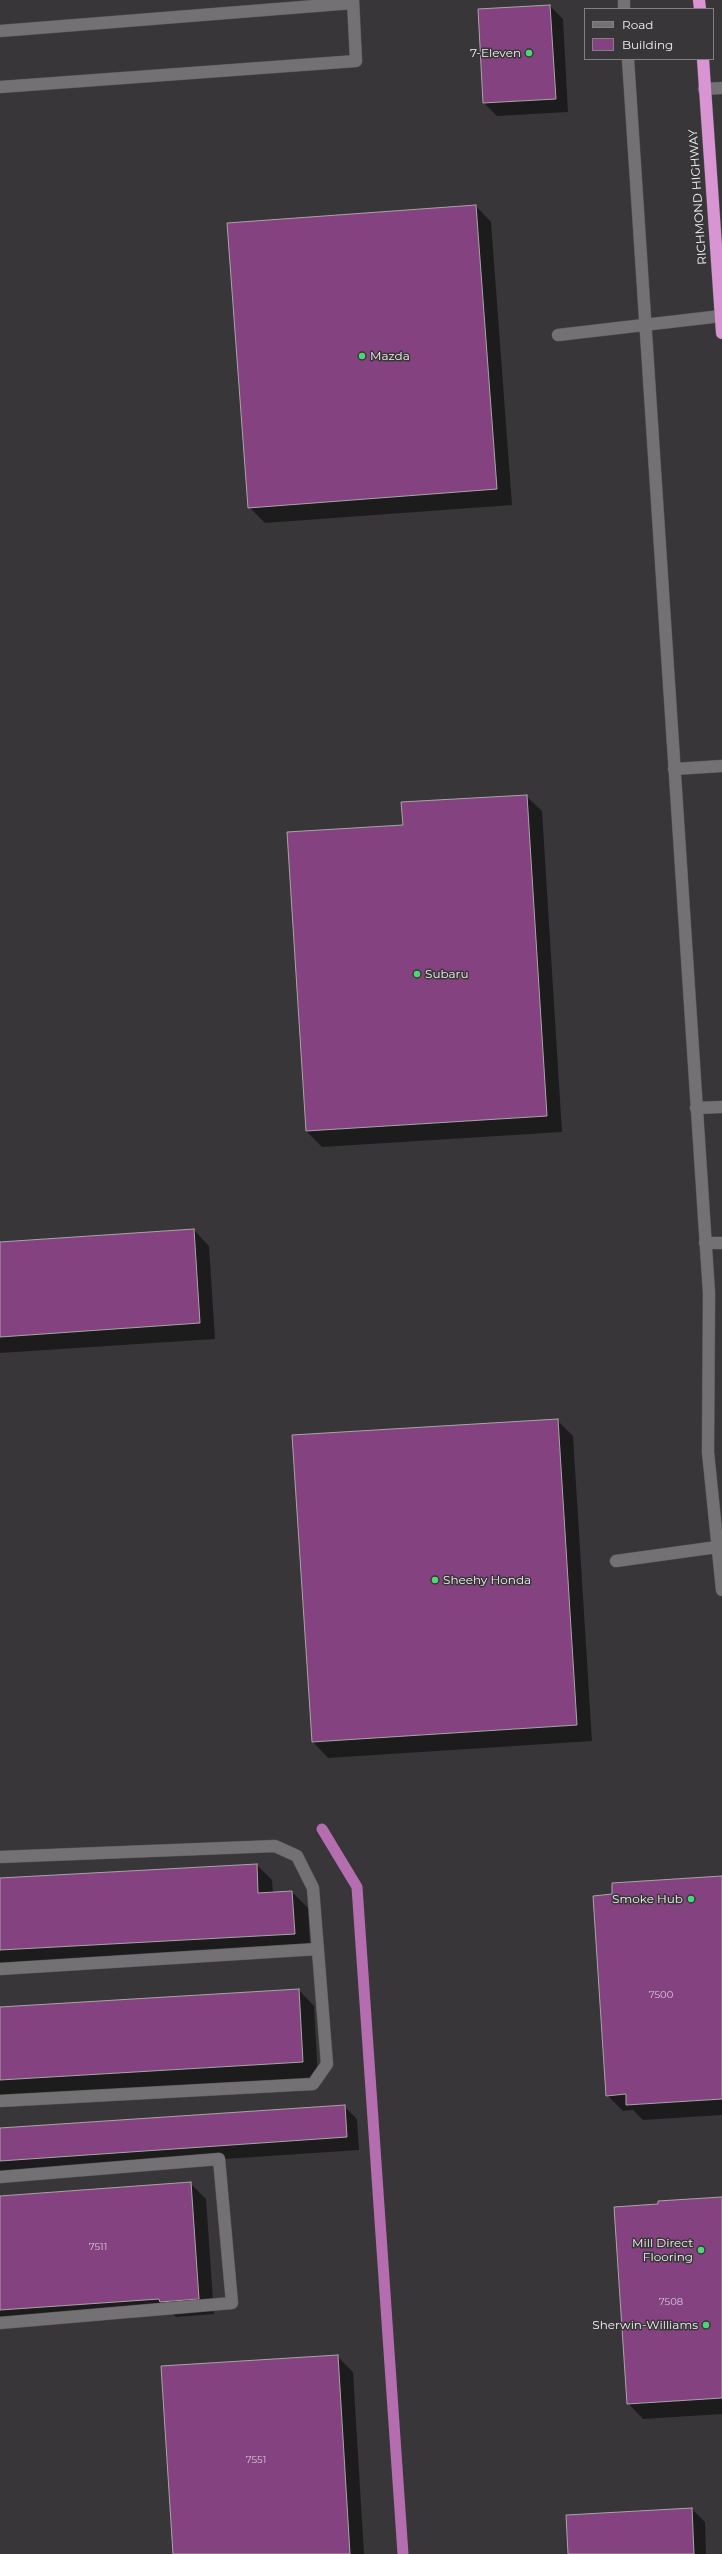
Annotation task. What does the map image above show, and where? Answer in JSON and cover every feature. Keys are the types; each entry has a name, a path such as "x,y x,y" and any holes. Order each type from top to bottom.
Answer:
{"highway":[{"name":"RICHMOND HIGHWAY","path":"702,60 722,333"}],"street":[{"path":"0,31 353,2 356,60 0,87"},
{"path":"628,60 708,1293 708,1452 716,1547 722,1590"},
{"path":"704,89 722,88"},
{"path":"558,335 721,316"},
{"path":"674,769 722,766"},
{"path":"696,1108 722,1107"},
{"path":"705,1243 722,1243"},
{"path":"616,1561 716,1547"},
{"path":"0,1857 275,1846 297,1856 313,1888 327,2064 313,2084 0,2101"},
{"path":"0,1969 318,1949"},
{"path":"0,2177 219,2159 232,2303 0,2323"}],"building":[{"path":"550,5 556,99 483,103 478,9"},
{"name":"Mazda","path":"476,205 497,489 248,508 227,223"},
{"name":"Subaru","path":"527,795 547,1116 306,1131 287,832 403,825 401,802"},
{"path":"194,1229 200,1323 0,1337 0,1242"},
{"name":"Sheehy Honda","path":"558,1419 577,1725 312,1742 292,1435"},
{"path":"257,1864 258,1893 292,1891 295,1934 0,1950 0,1878"},
{"path":"722,1876 722,2099 626,2105 626,2094 606,2096 593,1896 612,1894 612,1883"},
{"path":"299,1989 303,2062 0,2080 0,2007"},
{"path":"345,2105 347,2137 0,2161 0,2128"},
{"path":"191,2182 199,2299 160,2302 159,2299 0,2310 0,2196"},
{"path":"722,2197 722,2398 627,2404 614,2207 658,2204 658,2201"},
{"path":"338,2355 350,2554 173,2554 161,2366"},
{"path":"692,2508 694,2554 568,2554 566,2515"}],"waterway":[{"path":"322,1829 357,1887 403,2554"}],"place":[{"name":"7-Eleven","path":"529,53"},
{"name":"Mazda","path":"362,356"},
{"name":"Subaru","path":"417,974"},
{"name":"Sheehy Honda","path":"435,1580"},
{"name":"Smoke Hub","path":"691,1899"},
{"name":"Mill Direct Flooring","path":"701,2250"},
{"name":"Sherwin-Williams","path":"706,2325"}]}
